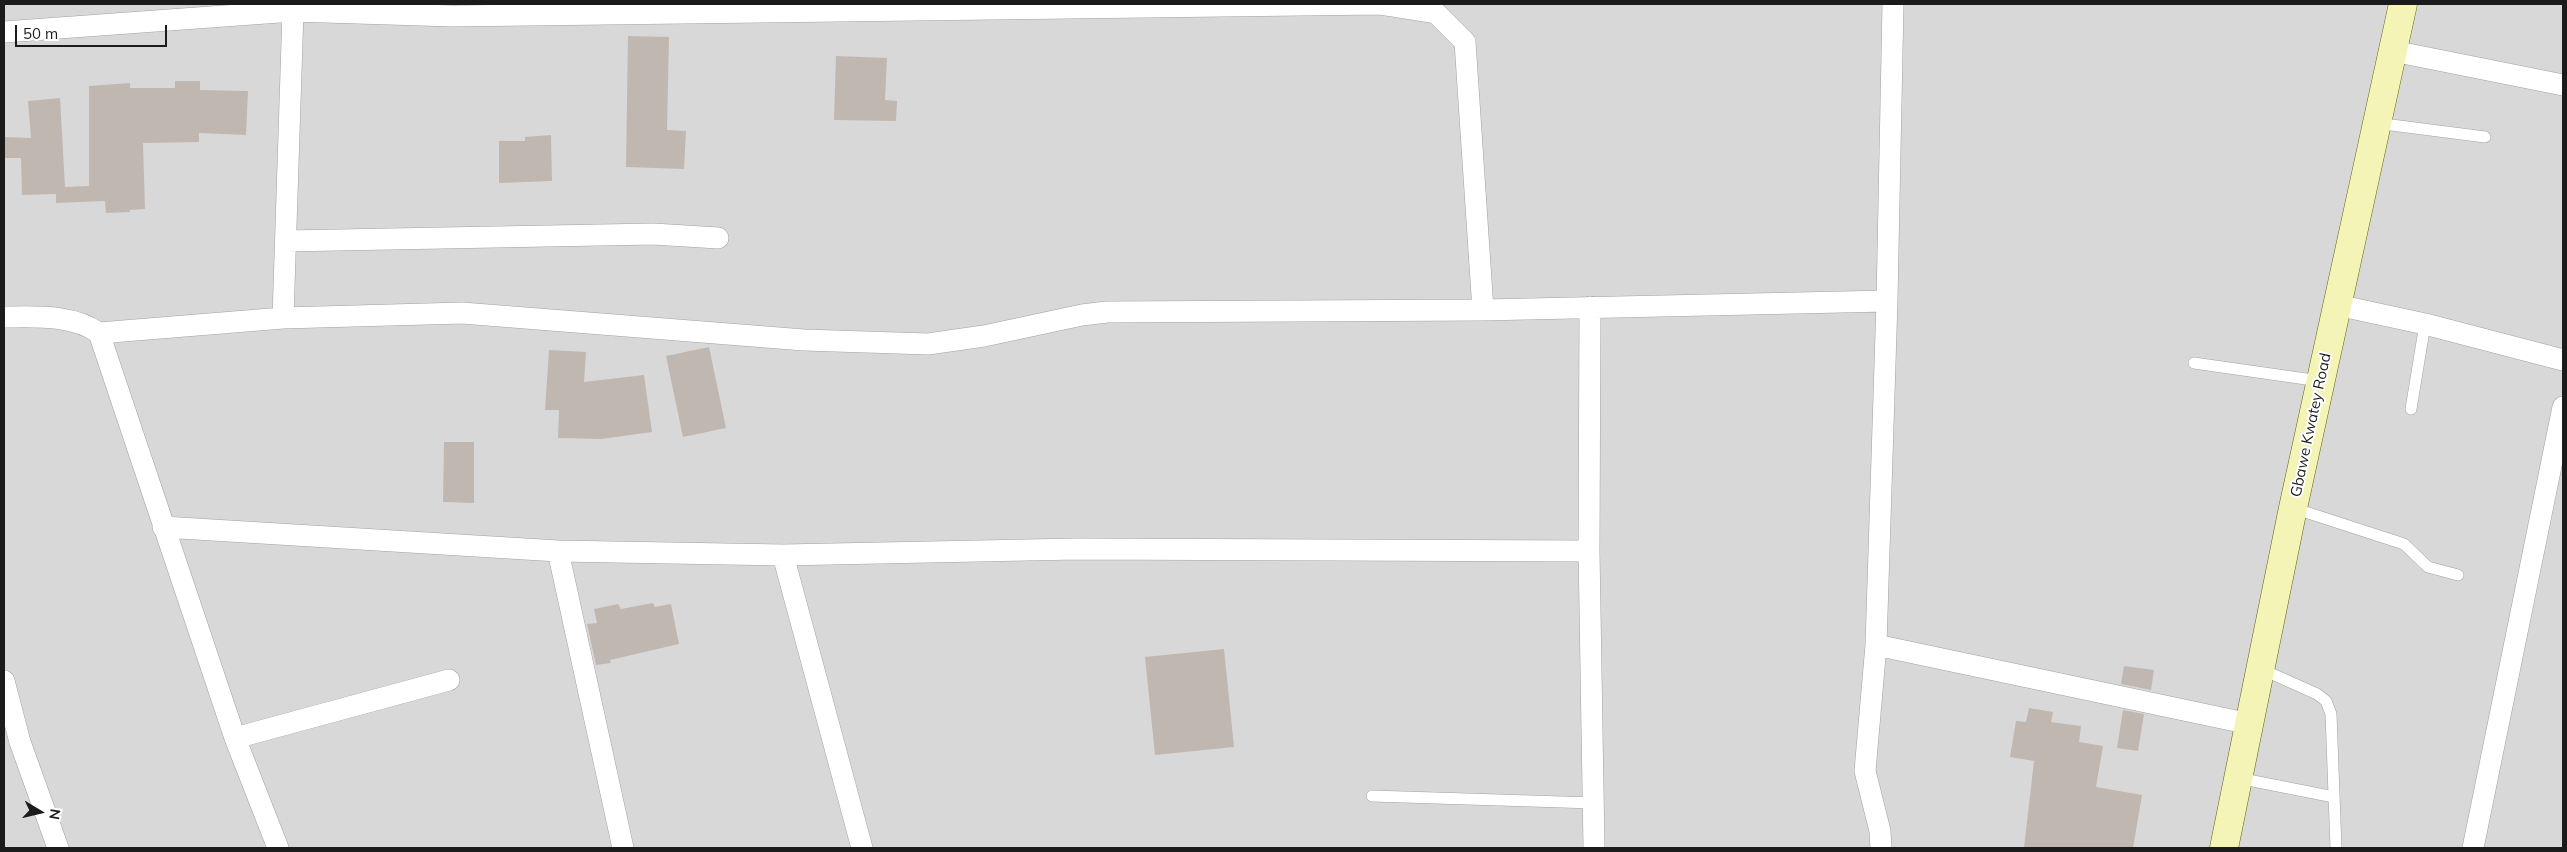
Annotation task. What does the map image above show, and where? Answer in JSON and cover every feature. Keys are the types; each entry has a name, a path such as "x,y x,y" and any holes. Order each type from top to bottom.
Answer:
{"street":[{"path":"4,32 293,12 453,16 1186,5 1379,4 1436,13 1464,42 1483,310"},
{"path":"1881,848 1880,831 1865,771 1876,645 1887,300 1893,4"},
{"name":"Gbawe Kwatey Road","path":"2224,848 2293,508 2403,4"},
{"path":"283,318 293,12"},
{"path":"2392,51 2563,85"},
{"path":"286,241 654,234 718,238"},
{"path":"99,333 283,318 462,313 804,340 928,344 954,342 1082,315 1107,312 1483,310 1887,300"},
{"path":"2337,305 2424,324 2563,360"},
{"path":"1590,307 1589,551 1594,848"},
{"path":"4,317 76,321 90,326 99,333 235,738 278,848"},
{"path":"2473,848 2563,407"},
{"path":"163,527 558,551 783,555 1076,550 1589,551"},
{"path":"558,551 623,848"},
{"path":"783,555 862,848"},
{"path":"1876,645 2250,724"},
{"path":"235,738 449,680"},
{"path":"4,681 12,743 58,848"}],"lane":[{"path":"2376,123 2485,137"},
{"path":"2411,409 2424,324"},
{"path":"2194,363 2320,381"},
{"path":"2293,508 2404,544 2428,567 2458,575"},
{"path":"2261,669 2317,694 2326,701 2331,714 2336,848"},
{"path":"2238,778 2334,797"},
{"path":"1372,796 1594,803"}],"shaded area":[{"path":"4,4 2563,4 2563,848 4,848"}],"building":[{"path":"628,36 669,37 667,130 686,131 684,169 626,167"},
{"path":"836,56 887,58 885,100 897,101 896,121 834,120"},
{"path":"175,81 200,81 200,90 248,91 246,135 199,133 199,142 143,143 145,209 106,213 105,201 56,203 56,194 22,195 21,158 4,158 4,137 31,138 28,101 60,98 65,187 89,186 89,86 130,83 130,88 175,88"},
{"path":"551,135 552,181 499,183 499,141 525,141 525,137"},
{"path":"709,347 726,428 683,437 666,356"},
{"path":"549,350 586,352 584,382 644,375 652,432 601,439 558,438 559,410 545,410"},
{"path":"444,442 474,442 474,503 443,502"},
{"path":"653,603 655,607 671,604 679,644 610,660 611,663 596,665 587,624 597,623 594,609 618,604 621,609"},
{"path":"1224,649 1234,747 1155,755 1145,657"},
{"path":"2124,666 2154,670 2151,690 2121,684"},
{"path":"2029,708 2053,712 2051,722 2081,726 2079,742 2103,746 2096,787 2142,795 2133,848 2024,848 2034,761 2010,757 2016,721 2026,722"},
{"path":"2123,710 2144,714 2138,751 2117,748"}]}
